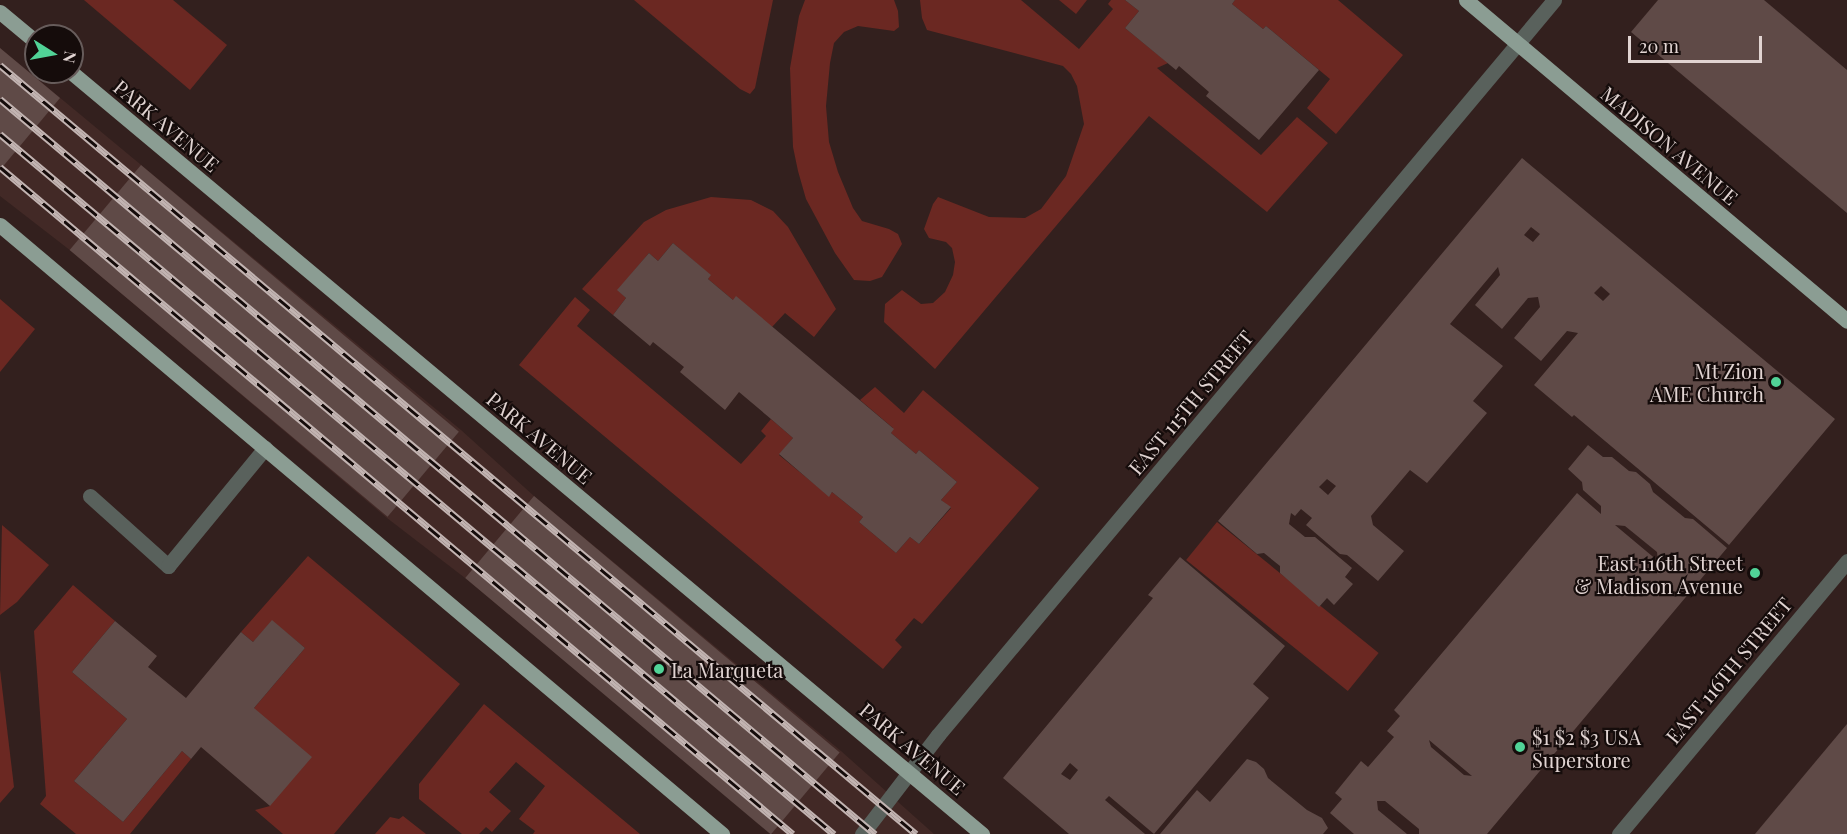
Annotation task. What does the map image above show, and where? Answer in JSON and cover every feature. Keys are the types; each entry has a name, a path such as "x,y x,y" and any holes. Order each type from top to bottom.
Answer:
{"main road":[{"name":"MADISON AVENUE","path":"1466,0 1847,321"},
{"path":"0,12 24,32"},
{"name":"PARK AVENUE","path":"84,83 982,834"},
{"path":"0,225 722,834"}],"street":[{"name":"EAST 115TH STREET","path":"862,834 910,772 1554,0"},
{"path":"90,496 168,566 265,448"},
{"name":"EAST 116TH STREET","path":"1619,834 1847,561"}],"shaded area":[{"path":"84,0 173,0 227,45 190,90"},
{"path":"634,0 773,0 755,88 750,94 740,89"},
{"path":"805,0 894,0 898,11 899,27 894,31 858,26 844,32 834,43 830,63 826,106 829,142 838,172 853,208 862,221 898,234 902,244 882,277 870,281 854,280 835,253 806,199 798,171 793,147 790,68 799,16"},
{"path":"920,0 1021,0 1079,49 1113,9 1108,4 1111,0 1125,0 1139,11 1125,28 1168,63 1157,68 1261,155 1297,117 1328,143 1267,212 1149,116 935,369 884,322 885,304 902,290 921,304 933,303 945,292 953,275 955,262 952,248 946,242 929,238 924,229 933,204 938,197 989,217 1025,218 1041,209 1066,176 1084,124 1077,86 1071,74 1063,66 927,30 922,18"},
{"path":"1059,0 1087,0 1076,14"},
{"path":"1235,0 1338,0 1403,55 1336,134 1307,108 1330,79 1266,26 1263,29 1232,4"},
{"path":"0,48 24,68 24,84 43,84 461,430 534,496 841,751 934,834 773,834 465,578 387,518 71,251 0,196"},
{"path":"711,197 751,200 773,211 788,227 836,309 814,337 785,313 772,327 708,279 710,275 673,243 658,261 649,253 618,290 626,298 613,315 582,289 644,222 666,210"},
{"path":"575,297 590,310 577,326 741,464 766,436 761,431 771,419 793,438 779,455 829,496 832,492 863,517 859,522 896,553 910,537 919,544 951,508 941,500 957,482 919,450 916,454 891,433 893,428 860,400 875,387 904,413 923,390 1039,488 922,624 914,618 895,640 902,647 883,669 519,365"},
{"path":"0,299 35,329 0,372"},
{"path":"1217,522 1379,653 1348,691 1186,560"},
{"path":"2,525 49,565 17,602 0,615"},
{"path":"308,556 460,684 334,834 283,834 255,810 270,806 254,708 305,648 272,621 253,642 241,632"},
{"path":"73,585 115,621 72,672 127,719 74,781 123,822 182,751 191,759 130,834 76,834 40,804 46,796 34,631"},
{"path":"0,670 14,787 0,803"},
{"path":"484,704 640,834 533,834 535,831 519,819 545,786 516,762 489,792 511,811 492,832 486,827 479,834 462,834 419,799 419,784"},
{"path":"403,816 426,834 375,834 390,817 399,819"}],"building":[{"path":"1125,0 1235,0 1232,4 1263,29 1266,26 1319,70 1259,140 1206,96 1209,92 1179,66 1176,70 1125,28 1139,11"},
{"path":"1658,0 1764,0 1847,70 1847,213 1631,32"},
{"path":"0,48 24,68 24,84 43,84 60,98 0,170"},
{"path":"1522,158 1835,419 1729,545 1574,415 1572,417 1534,385 1578,333 1567,331 1541,361 1514,338 1540,307 1538,297 1528,298 1502,329 1475,305 1500,275 1498,267 1450,324 1503,366 1473,401 1487,413 1427,483 1410,470 1371,516 1373,525 1404,551 1378,581 1347,555 1340,554 1306,525 1312,518 1301,509 1295,516 1291,513 1289,524 1305,537 1315,537 1352,568 1345,577 1353,584 1334,605 1327,598 1319,607 1280,573 1280,566 1264,553 1257,554 1218,521","holes":["1531,227 1540,234 1533,242 1524,235","1601,286 1610,294 1603,301 1594,293","1327,479 1336,486 1328,495 1319,487"]},
{"path":"141,165 459,432 388,517 70,250"},
{"path":"673,243 711,275 708,279 733,300 736,296 894,429 891,433 916,454 919,450 957,482 941,500 951,507 919,544 910,537 896,553 859,522 863,517 832,492 829,497 779,454 793,438 739,392 725,410 680,372 684,367 653,342 650,346 613,315 626,298 617,290 649,253 658,261"},
{"path":"1588,445 1603,457 1612,457 1629,471 1636,472 1650,484 1653,492 1685,518 1693,519 1727,548 1487,834 1419,834 1419,829 1385,801 1377,801 1378,810 1407,834 1354,834 1330,813 1342,799 1335,793 1361,761 1368,767 1394,737 1387,731 1400,716 1394,710 1577,493 1601,514 1601,506 1583,490 1582,482 1568,469","holes":["1615,525 1625,526 1657,552 1658,561","1429,740 1472,776 1464,775 1431,747"]},
{"name":"La Marqueta","path":"534,496 840,752 770,834 465,578"},
{"path":"1180,557 1285,646 1253,684 1269,698 1154,834 1109,796 1105,800 1145,834 1069,834 1003,778 1153,598 1148,595","holes":["1070,763 1078,770 1070,780 1061,774"]},
{"path":"272,620 305,648 254,708 312,757 270,806 201,747 191,759 182,751 123,822 74,781 127,719 72,672 115,621 157,656 148,667 186,698 241,632 253,642"},
{"path":"1847,724 1847,834 1755,834"},
{"path":"1247,759 1256,762 1264,769 1268,778 1307,810 1322,818 1328,828 1323,834 1160,834 1197,790 1210,802"}],"railway":[{"path":"0,65 916,834"},
{"path":"0,99 875,834"},
{"path":"0,134 834,834"},
{"path":"0,167 793,834"}],"place":[{"name":"Mt Zion AME Church","path":"1776,382"},
{"name":"East 116th Street & Madison Avenue","path":"1755,573"},
{"name":"La Marqueta","path":"659,669"},
{"name":"$1 $2 $3 USA Superstore","path":"1520,747"}]}
